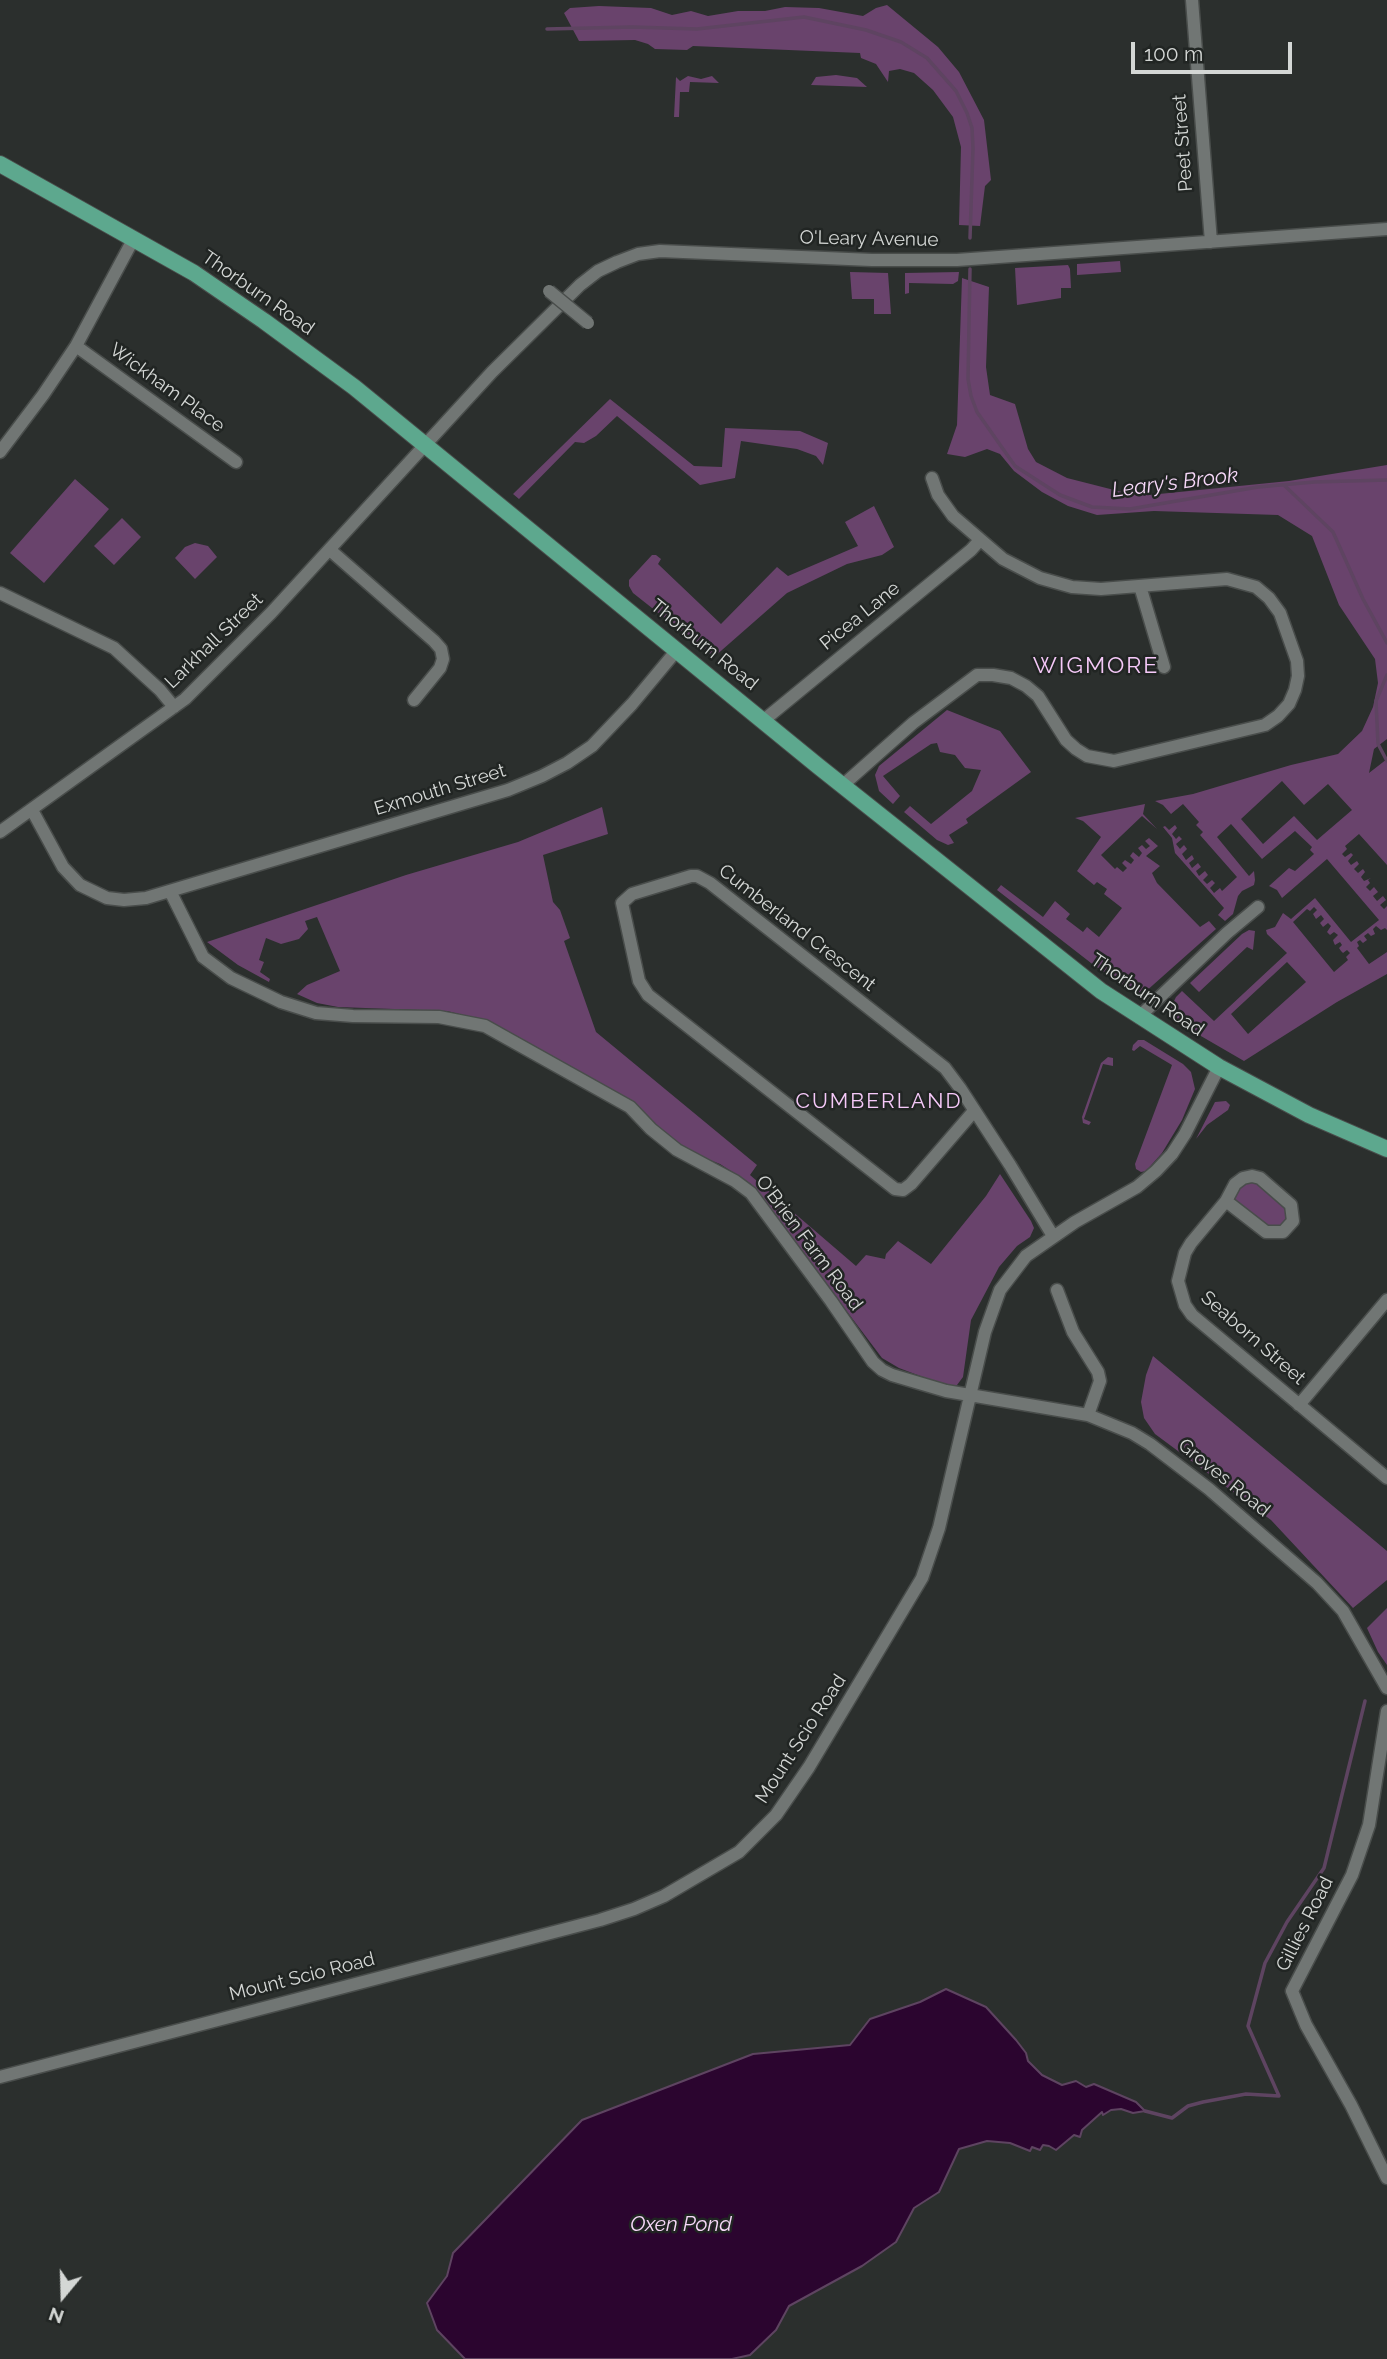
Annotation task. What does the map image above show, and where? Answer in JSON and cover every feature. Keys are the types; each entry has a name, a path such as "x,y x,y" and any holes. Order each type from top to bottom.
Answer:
{"main road":[{"name":"Thorburn Road","path":"0,164 194,273 354,387 1054,955 1139,1017 1219,1067 1309,1115 1387,1149"}],"street":[{"name":"Peet Street","path":"1192,0 1211,242"},
{"name":"O'Leary Avenue","path":"425,444 492,372 580,285 598,271 627,258 660,251 872,260 957,260 1387,229"},
{"path":"0,452 76,346 134,238"},
{"path":"549,291 588,323"},
{"name":"Wickham Place","path":"76,346 236,462"},
{"name":"Larkhall Street","path":"0,832 174,707 251,635 425,444"},
{"path":"843,785 912,723 977,675 1011,678 1026,685 1038,696 1066,740 1076,749 1087,756 1114,761 1265,725 1289,704 1298,676 1297,661 1280,613 1256,587 1227,579 1101,589 1051,582 1012,564 980,540 947,510 932,478"},
{"name":"Picea Lane","path":"764,720 980,540"},
{"path":"330,550 441,649 443,659 440,668 414,700"},
{"path":"1140,586 1164,667"},
{"path":"0,593 114,648 160,690 174,707"},
{"name":"Exmouth Street","path":"32,810 63,867 74,880 86,889 107,898 139,899 508,790 555,770 580,755 599,739 677,650"},
{"name":"Cumberland Crescent","path":"974,1111 911,1184 903,1190 895,1189 648,995 639,981 622,903 632,894 691,876 704,878 945,1068 960,1088 1010,1165 1054,1236"},
{"name":"O'Brien Farm Road","path":"170,891 203,957 231,978 281,1002 316,1013 439,1017 485,1026 630,1107 677,1150 736,1181 751,1193 881,1370 892,1376 971,1395"},
{"path":"1139,1017 1258,907"},
{"name":"Mount Scio Road","path":"0,2077 600,1920 664,1896 739,1852 776,1815 809,1767 854,1696 922,1578 939,1528 985,1332 1000,1290 1026,1256 1054,1236 1137,1187 1156,1171 1172,1154 1185,1134 1219,1067"},
{"name":"Seaborn Street","path":"1226,1201 1266,1232 1283,1233 1293,1221 1291,1205 1260,1178 1243,1178 1235,1184 1226,1201 1191,1243 1180,1267 1180,1293 1192,1315 1387,1478"},
{"path":"1057,1290 1074,1335 1098,1372 1100,1381 1088,1415"},
{"path":"1299,1405 1387,1300"},
{"name":"Groves Road","path":"971,1395 1088,1415 1132,1433 1173,1460 1302,1568 1343,1611 1387,1688"},
{"name":"Gillies Road","path":"1387,1711 1369,1825 1352,1875 1292,1991 1306,2025 1351,2105 1387,2178"}],"shaded area":[{"path":"887,5 938,47 959,72 984,120 991,180 985,186 980,226 959,225 961,147 953,117 933,90 914,73 900,69 889,71 888,82 876,64 861,58 860,53 693,46 687,50 655,49 635,40 579,41 564,13 570,8 599,6 651,8 672,15 691,11 708,16 785,7 819,8 863,16"},
{"path":"836,75 857,78 867,87 811,85 816,77"},
{"path":"688,76 701,79 712,76 719,83 690,82 689,92 680,92 679,117 674,117 676,77 680,81"},
{"path":"1120,261 1121,272 1077,275 1077,264"},
{"path":"1068,265 1071,288 1061,288 1061,298 1017,305 1015,268"},
{"path":"850,272 888,273 891,314 874,314 874,299 852,299"},
{"path":"959,272 958,281 953,284 909,283 909,293 905,294 905,273"},
{"path":"962,278 989,287 986,367 990,395 1015,404 1028,449 1036,462 1067,478 1122,492 1149,495 1289,481 1387,465 1387,739 1374,749 1369,773 1387,759 1387,865 1359,834 1345,846 1347,849 1342,854 1345,857 1351,853 1353,855 1348,861 1351,865 1357,861 1359,864 1354,869 1358,873 1363,869 1365,872 1361,877 1364,881 1371,878 1366,887 1370,891 1374,887 1378,892 1373,896 1377,901 1383,896 1386,900 1380,905 1384,909 1387,906 1387,930 1376,926 1373,929 1375,934 1371,936 1368,933 1364,936 1367,940 1363,943 1360,940 1357,942 1357,948 1369,964 1387,952 1387,974 1244,1061 1175,1021 1170,1009 1176,997 1182,991 1214,1021 1287,953 1266,930 1275,927 1283,913 1291,919 1315,898 1351,942 1379,920 1327,859 1282,898 1277,890 1269,886 1289,868 1295,871 1314,854 1310,850 1312,847 1295,831 1262,859 1231,824 1217,837 1249,876 1254,871 1255,880 1254,885 1238,896 1233,914 1225,921 1218,915 1224,908 1175,853 1172,838 1163,827 1169,830 1175,825 1177,828 1172,834 1176,839 1179,836 1182,839 1176,844 1180,849 1184,845 1187,849 1182,854 1186,860 1192,855 1194,859 1189,863 1192,868 1198,863 1201,867 1196,871 1199,876 1205,871 1208,875 1203,880 1207,884 1212,880 1215,883 1210,888 1214,893 1220,888 1222,891 1237,877 1200,835 1203,832 1196,825 1199,822 1183,804 1171,814 1155,801 1193,794 1338,754 1362,731 1373,707 1378,683 1375,659 1339,605 1312,536 1278,515 1154,511 1097,515 1068,506 1042,492 1014,471 1000,454 987,449 965,457 947,454 957,425","holes":["1282,781 1304,805 1328,784 1352,810 1317,840 1294,816 1263,844 1241,819","1314,907 1317,910 1313,914 1316,919 1321,915 1324,919 1320,923 1323,927 1328,923 1331,926 1327,932 1330,935 1334,932 1338,935 1333,940 1335,945 1340,942 1341,951 1343,953 1347,950 1350,953 1346,957 1348,960 1334,972 1293,922 1307,909 1310,911","1287,962 1306,982 1248,1034 1231,1014"]},
{"path":"610,399 694,466 722,467 725,428 800,431 828,443 823,465 816,456 797,449 741,441 735,478 700,485 617,416 596,436 584,443 575,442 519,499 513,494"},
{"path":"75,479 109,509 44,583 10,553"},
{"path":"874,506 894,547 882,555 847,564 787,593 714,657 633,593 629,586 629,580 652,555 656,555 661,559 658,564 721,624 777,567 788,576 858,546 845,522"},
{"path":"122,518 141,537 114,565 94,546"},
{"path":"195,543 208,546 217,557 195,579 175,558 185,547"},
{"path":"947,710 1000,731 1031,772 966,819 968,823 949,835 954,843 948,845 937,840 904,812 910,806 931,824 972,791 981,770 965,768 955,755 940,752 937,743 931,744 883,776 900,796 893,804 879,791 875,775 879,766"},
{"path":"1145,804 1143,814 1157,829 1142,816 1101,855 1115,869 1117,867 1123,872 1127,868 1122,863 1125,860 1131,864 1134,860 1130,856 1133,852 1139,857 1142,853 1138,848 1142,845 1146,849 1150,846 1145,841 1149,838 1158,846 1146,856 1160,866 1152,873 1157,883 1200,927 1209,921 1216,929 1141,993 1131,991 1091,963 997,890 1001,885 1043,917 1055,901 1070,914 1066,919 1083,932 1087,927 1099,937 1122,908 1104,894 1107,889 1097,882 1094,885 1077,871 1101,837 1083,821 1075,818"},
{"path":"602,807 608,834 543,855 553,902 560,910 570,938 564,941 596,1032 757,1165 750,1175 856,1266 866,1255 885,1259 886,1254 898,1241 931,1264 986,1196 1000,1174 1031,1221 1034,1228 1030,1237 1017,1246 999,1267 971,1320 963,1377 957,1385 944,1385 899,1368 882,1358 751,1184 720,1164 692,1153 666,1134 631,1100 483,1020 447,1011 338,1007 317,1003 297,994 307,985 340,971 317,917 305,921 308,929 299,939 281,944 266,938 259,960 264,962 260,972 270,979 269,982 238,965 207,942 406,875 518,842"},
{"path":"1249,930 1255,931 1253,950 1247,947 1199,992 1190,983"},
{"path":"1138,1040 1144,1040 1183,1064 1191,1072 1195,1089 1182,1120 1162,1153 1146,1171 1141,1172 1136,1169 1135,1164 1172,1065 1140,1046 1132,1050"},
{"path":"1108,1057 1113,1058 1113,1066 1103,1064 1084,1119 1091,1122 1089,1125 1083,1123 1082,1117 1101,1063"},
{"path":"1226,1101 1230,1105 1228,1110 1207,1125 1196,1139 1215,1102"},
{"path":"1252,1176 1293,1212 1273,1234 1226,1201"},
{"path":"1153,1356 1387,1551 1387,1580 1353,1608 1271,1520 1155,1434 1144,1418 1141,1402"},
{"path":"1387,1608 1387,1665 1367,1628"}],"water":[{"name":"Oxen Pond","path":"946,1989 986,2007 1016,2040 1026,2053 1028,2061 1042,2075 1062,2085 1076,2081 1086,2087 1094,2084 1136,2102 1145,2111 1133,2113 1121,2109 1111,2110 1103,2115 1102,2112 1082,2130 1080,2137 1074,2135 1056,2150 1043,2145 1040,2150 1032,2147 1030,2151 1010,2143 987,2141 959,2149 939,2192 914,2208 896,2242 862,2266 789,2306 776,2330 750,2355 732,2359 465,2359 437,2330 427,2303 447,2276 453,2253 582,2120 753,2054 850,2045 870,2019 920,2002"}],"waterway":[{"name":"Leary's Brook","path":"547,29 697,29 804,17 866,30 901,42 927,58 956,91 967,113 972,128 973,148 970,238"},
{"name":"Leary's Brook","path":"970,269 968,379 977,412 1015,466 1060,495 1092,507 1130,509 1258,487 1387,480"},
{"name":"Leary's Brook","path":"1285,486 1333,532 1363,599 1387,643"},
{"name":"Leary's Brook","path":"1387,675 1376,701 1378,744 1387,761"},
{"path":"1145,2111 1172,2118 1188,2106 1203,2102 1246,2094 1279,2096 1248,2026 1265,1963 1287,1922 1324,1868 1365,1701"}],"district":[{"name":"WIGMORE","path":"1096,666"},
{"name":"CUMBERLAND","path":"879,1102"}]}
